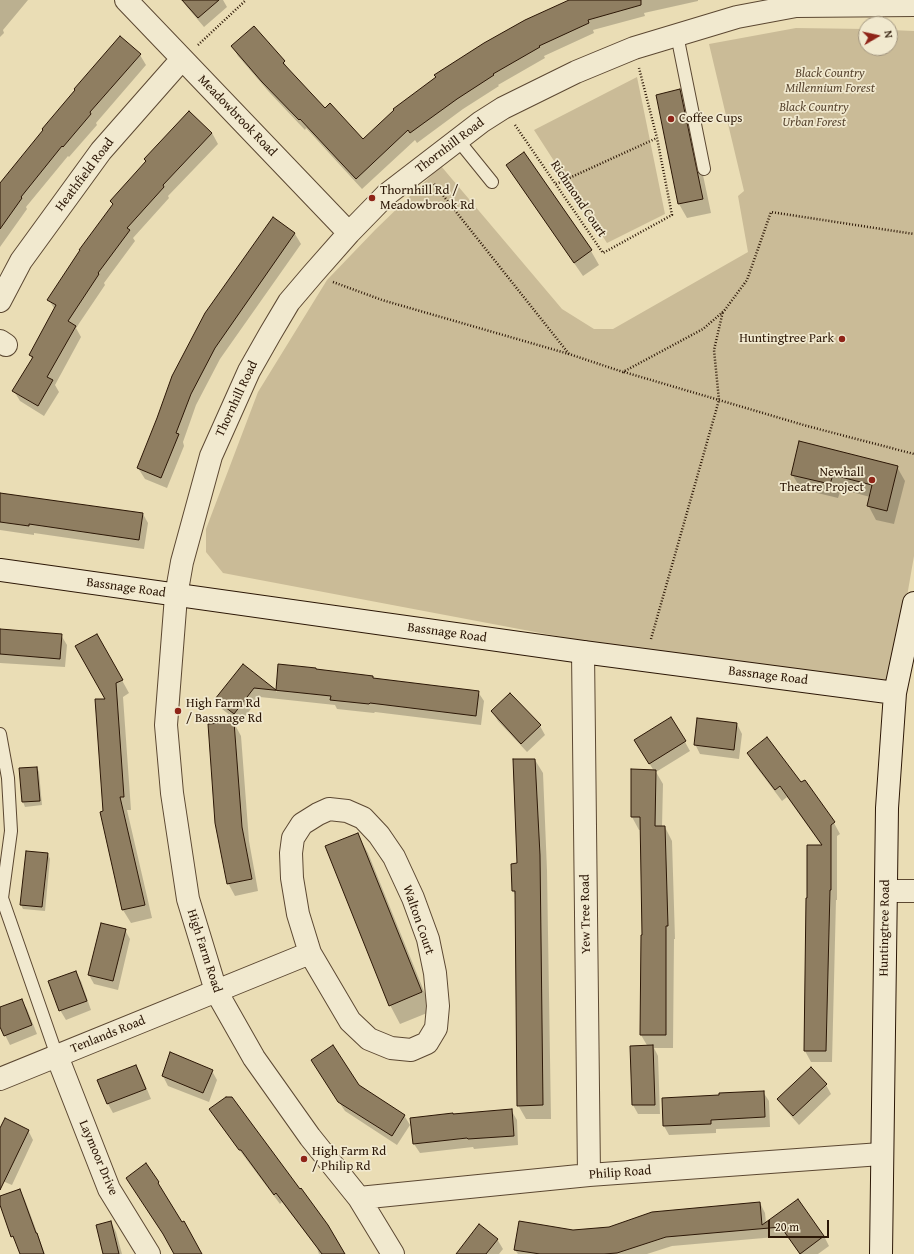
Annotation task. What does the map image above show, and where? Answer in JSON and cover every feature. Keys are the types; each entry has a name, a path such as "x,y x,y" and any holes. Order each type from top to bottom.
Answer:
{"street":[{"name":"Meadowbrook Road","path":"126,0 349,233"},
{"name":"Thornhill Road","path":"176,596 182,562 211,456 249,371 289,302 349,233 386,195 481,122 503,108 576,72 634,48 737,17 796,6 914,5"},
{"name":"Heathfield Road","path":"0,301 21,261 101,151 182,59"},
{"name":"Bassnage Road","path":"0,570 176,596 583,652 895,693"},
{"name":"High Farm Road","path":"176,596 166,724 172,793 188,899 216,991 254,1058 310,1137 358,1198 393,1254"},
{"name":"Huntingtree Road","path":"881,1254 881,1154 887,808 895,693 914,603"},
{"name":"Yew Tree Road","path":"583,652 589,1175"},
{"name":"Walton Court","path":"329,810 347,811 362,818 380,835 394,857 410,891 426,932 435,973 438,1006 436,1028 427,1042 411,1050 391,1048 369,1038 350,1021 310,954 298,914 292,878 291,854 293,838 302,824 318,814 329,810"},
{"path":"886,891 914,891"},
{"path":"216,991 310,954"},
{"name":"Tenlands Road","path":"0,1079 216,991"},
{"name":"Laymoor Drive","path":"57,1056 109,1189 149,1254"},
{"name":"Philip Road","path":"358,1198 589,1175 881,1154"}],"lane":[{"path":"678,35 704,169"},
{"path":"458,140 492,182"},
{"path":"0,734 8,778 11,831 2,898 57,1056"}],"path":[{"path":"182,59 246,0"},
{"name":"Richmond Court","path":"503,108 603,253 672,215 657,138 634,48"},
{"path":"556,184 657,138"},
{"path":"421,168 569,354"},
{"path":"623,372 703,329 724,311 747,280 771,212 914,234"},
{"path":"312,275 382,300 569,354 623,372 836,434 914,454"},
{"path":"645,660 719,400 714,350 724,311"}],"green space":[{"path":"796,28 858,29 858,56 898,56 898,30 914,31 914,556 892,683 588,642 223,573 206,552 206,529 258,392 327,280 375,230 441,166 562,309 594,329 613,329 748,252 738,196 744,191 709,44"},
{"path":"637,77 665,214 607,243 534,130"}],"building":[{"path":"182,0 219,0 198,18"},
{"path":"569,0 641,0 641,5 588,20 589,23 539,46 540,47 493,74 494,75 457,99 410,133 408,130 356,179 300,119 299,120 262,82 231,46 254,26 285,61 283,63 325,108 330,103 363,139 394,110 393,109 436,77 434,75 484,43 525,20"},
{"path":"120,36 141,54 90,112 91,114 63,147 62,146 21,197 22,198 0,229 0,183 43,130 42,129 75,90 74,89"},
{"path":"680,89 703,199 678,204 656,95"},
{"path":"189,111 212,133 163,185 164,187 127,228 130,230 98,273 99,274 68,321 76,326 47,377 53,380 38,406 12,391 33,357 29,355 56,305 47,300 79,250 113,204 110,201 146,161 144,159"},
{"path":"524,152 592,250 574,263 506,165"},
{"path":"273,217 295,233 215,348 191,394 176,433 179,434 161,478 137,468 172,376 205,313"},
{"name":"Newhall Theatre Project","path":"799,441 898,466 887,511 867,506 872,485 833,475 830,484 791,475"},
{"path":"0,493 143,513 139,540 29,524 29,526 0,522"},
{"path":"0,629 62,634 60,659 0,654"},
{"path":"97,634 123,680 116,683 124,797 120,797 145,905 122,910 100,812 103,811 95,699 105,699 75,646"},
{"path":"243,664 276,690 278,664 373,676 373,678 479,691 476,716 370,703 330,700 331,696 254,688 234,714 215,699"},
{"path":"510,693 541,725 521,744 491,711"},
{"path":"671,717 686,741 649,764 634,740"},
{"path":"697,718 737,723 734,750 694,745"},
{"path":"234,722 242,827 252,879 227,884 215,823 208,724"},
{"path":"767,737 801,782 805,780 835,822 831,825 831,890 826,1051 804,1051 807,845 822,845 780,786 775,790 747,753"},
{"path":"513,759 535,759 540,855 543,1105 517,1106 515,891 512,891 511,864 517,863"},
{"path":"37,767 40,801 22,802 19,768"},
{"path":"631,769 656,770 655,826 665,826 668,926 666,926 666,1035 640,1035 642,935 640,817 631,817"},
{"path":"358,833 422,992 389,1006 325,846"},
{"path":"26,851 48,853 42,907 20,905"},
{"path":"101,923 126,929 113,981 88,975"},
{"path":"76,971 87,1001 59,1011 48,981"},
{"path":"22,999 32,1025 4,1036 0,1027 0,1007"},
{"path":"333,1045 359,1085 405,1115 392,1136 338,1102 311,1060"},
{"path":"653,1045 655,1105 632,1105 630,1046"},
{"path":"170,1052 213,1070 203,1093 162,1076"},
{"path":"136,1065 146,1089 107,1104 97,1080"},
{"path":"811,1067 827,1084 793,1116 777,1099"},
{"path":"764,1091 765,1117 711,1120 711,1124 663,1126 662,1098"},
{"path":"226,1097 232,1097 300,1189 301,1188 328,1225 345,1254 322,1254 276,1193 274,1195 241,1150 239,1150 209,1109"},
{"path":"512,1109 514,1136 467,1138 413,1144 410,1118 453,1113"},
{"path":"5,1118 29,1130 0,1190 0,1128"},
{"path":"146,1163 159,1182 158,1183 182,1222 184,1221 202,1254 174,1254 163,1234 126,1178"},
{"path":"20,1189 44,1254 20,1254 13,1236 11,1237 0,1205 0,1196"},
{"path":"798,1199 824,1236 800,1254 781,1227 666,1237 617,1253 540,1254 514,1250 519,1221 573,1230 609,1227 652,1212 760,1202 762,1225"},
{"path":"111,1221 119,1254 103,1254 96,1225"},
{"path":"479,1224 498,1239 486,1254 456,1254"}],"place":[{"name":"Coffee Cups","path":"671,119"},
{"name":"Thornhill Rd / Meadowbrook Rd","path":"372,198"},
{"name":"Huntingtree Park","path":"842,339"},
{"name":"Newhall Theatre Project","path":"872,480"},
{"name":"High Farm Rd / Bassnage Rd","path":"178,711"},
{"name":"High Farm Rd / Philip Rd","path":"304,1159"}],"park label":[{"name":"Black Country Millennium Forest","path":"830,82"},
{"name":"Black Country Urban Forest","path":"814,116"}]}
